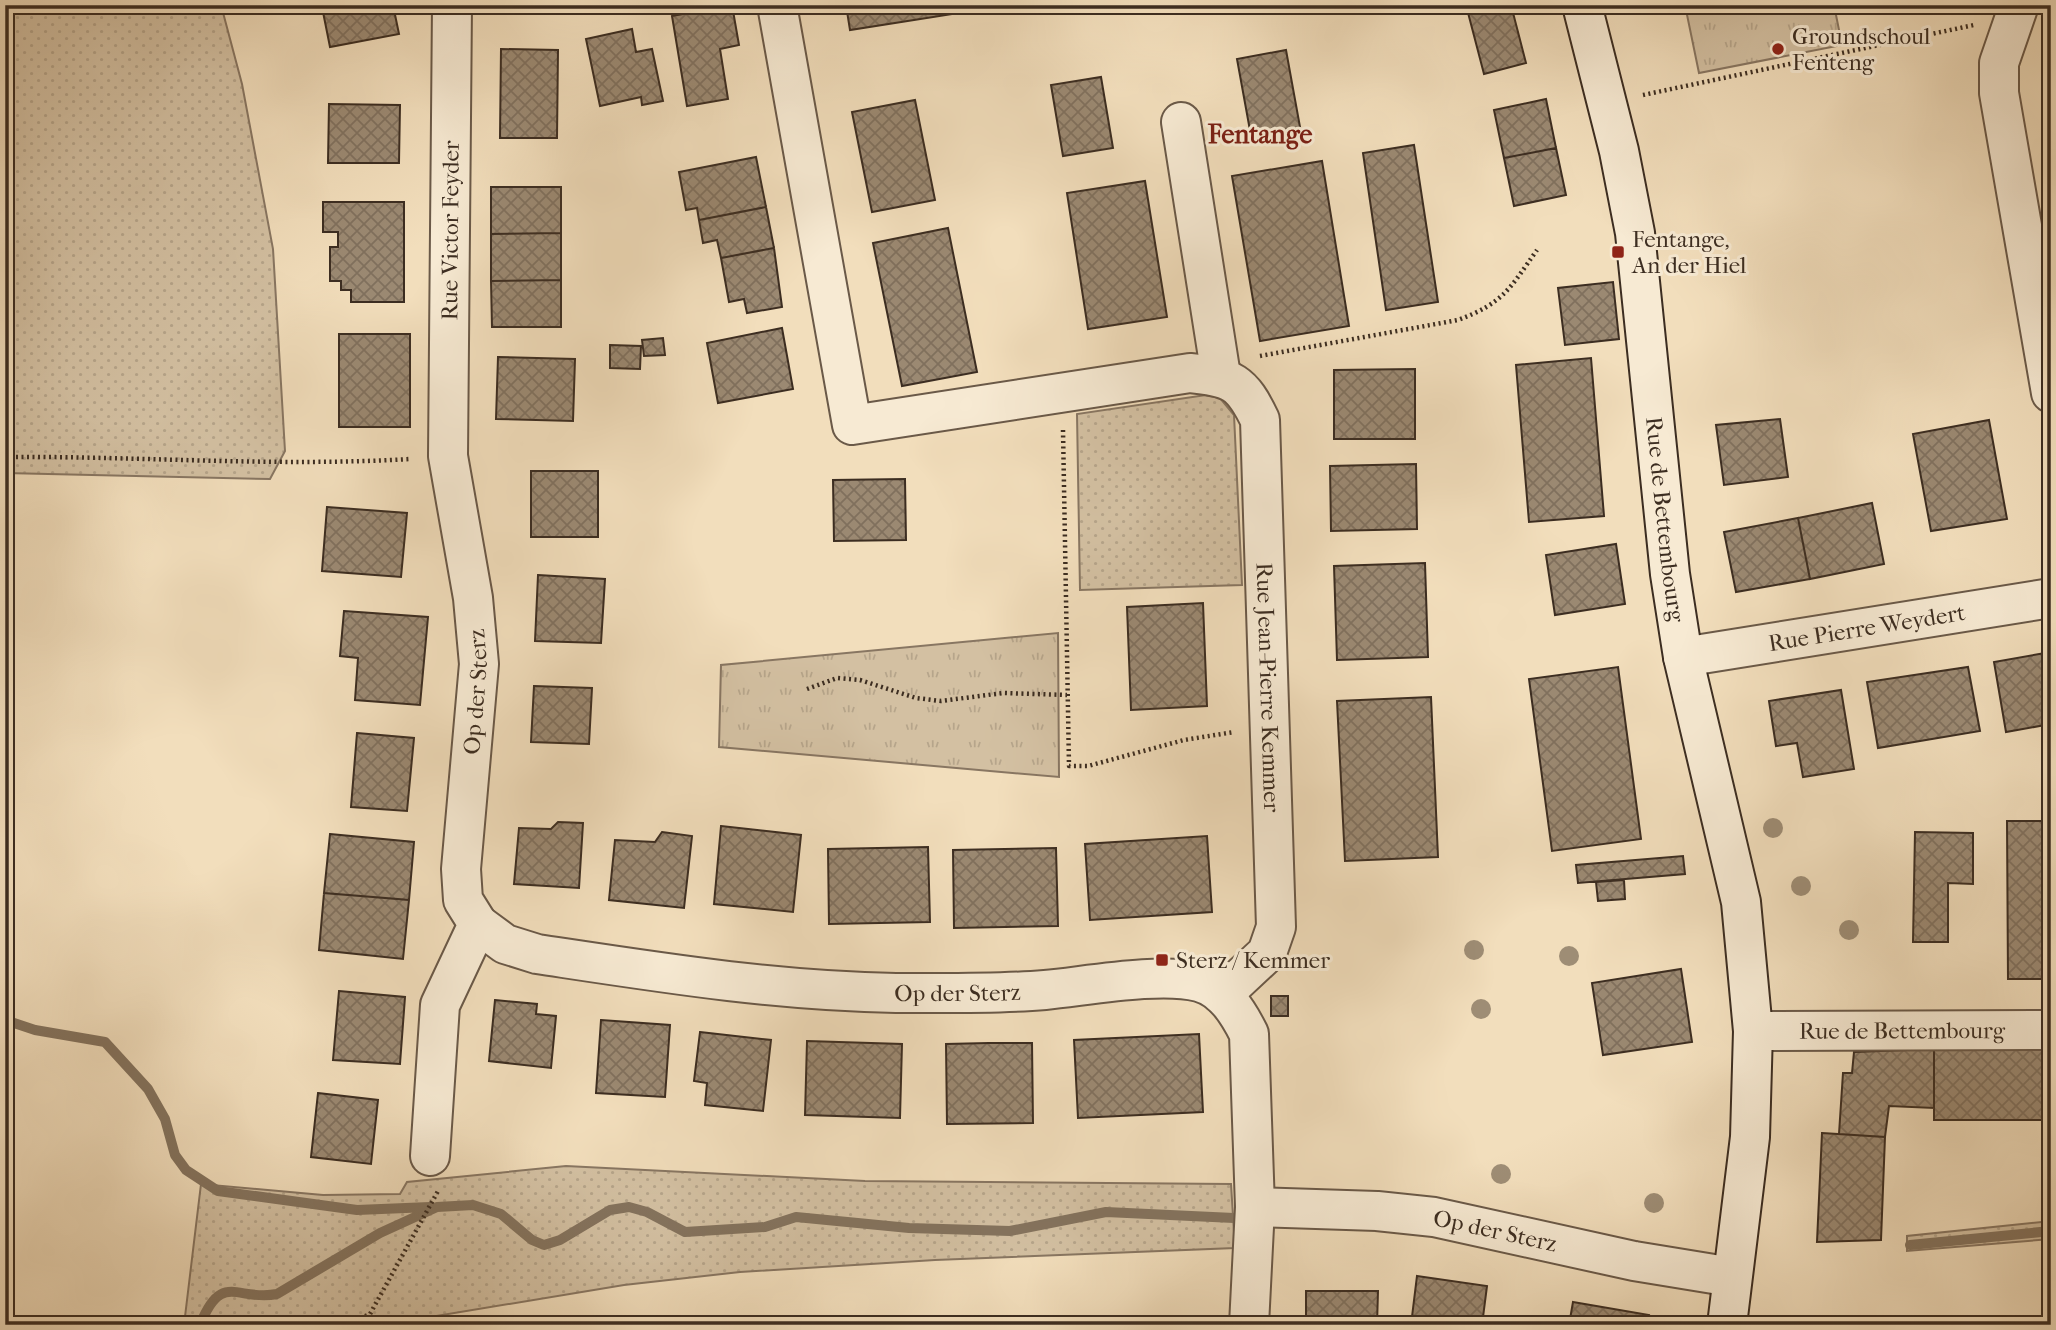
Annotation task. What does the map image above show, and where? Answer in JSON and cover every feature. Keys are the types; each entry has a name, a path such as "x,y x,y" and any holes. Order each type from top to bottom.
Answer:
{"street":[{"name":"Rue Victor Feyder","path":"448,457 452,5"},
{"path":"777,5 852,425 1236,367 1181,122"},
{"name":"Rue de Bettembourg","path":"1582,5 1619,151 1635,233 1670,574 1683,657 1741,902 1753,1031 1750,1137 1727,1325"},
{"path":"2019,5 1999,63 1999,93 2051,393"},
{"name":"Rue Jean-Pierre Kemmer","path":"1222,995 1267,953 1276,927 1260,420 1236,367"},
{"name":"Op der Sterz","path":"448,457 473,598 479,664 461,869 463,901 478,924 505,944 537,954 740,985 922,992 1040,990 1175,979 1201,982 1222,995 1237,1011 1249,1034 1255,1208 1249,1325"},
{"name":"Rue Pierre Weydert","path":"1683,657 2051,598"},
{"path":"435,1171 440,1005 478,924"},
{"name":"Rue de Bettembourg","path":"1753,1031 2051,1030"},
{"name":"Op der Sterz","path":"1255,1208 1377,1211 1434,1217 1634,1261 1732,1278"}],"path":[{"path":"1640,96 1981,26"},
{"path":"1236,367 1458,320 1483,311 1503,299 1537,250"},
{"path":"1063,425 1069,766 1088,766 1184,740 1269,727"},
{"path":"5,457 345,463 448,457"},
{"path":"807,689 837,678 860,680 916,698 941,701 1003,693 1067,695"},
{"path":"345,1325 370,1314 387,1286 435,1171"}],"green space":[{"path":"5,5 221,5 242,84 273,249 285,451 270,479 5,473"},
{"path":"1685,5 1834,5 1842,45 1699,73"},
{"path":"1206,395 1220,398 1234,415 1242,585 1080,590 1077,414"},
{"path":"1058,633 1059,777 719,747 721,665"},
{"path":"566,1166 865,1181 1231,1184 1235,1248 935,1260 740,1272 624,1285 382,1325 184,1325 201,1184 323,1195 400,1194 407,1182"},
{"path":"2051,1221 2051,1239 1907,1251 1907,1236"}],"building":[{"path":"393,5 399,34 330,47 322,7"},
{"path":"732,5 739,45 720,49 728,99 687,106 672,16"},
{"path":"846,5 958,5 959,13 850,30"},
{"path":"1466,5 1511,5 1526,63 1484,74"},
{"path":"632,29 636,52 652,49 663,101 642,105 641,97 600,106 586,39"},
{"path":"501,49 558,50 557,138 500,138"},
{"path":"1286,50 1300,127 1251,136 1237,59"},
{"path":"1101,77 1113,148 1063,156 1051,85"},
{"path":"1546,99 1556,148 1504,158 1494,110"},
{"path":"915,100 935,200 872,212 852,112"},
{"path":"329,104 400,105 399,163 328,163"},
{"path":"1414,145 1438,302 1386,310 1363,153"},
{"path":"1556,148 1566,195 1514,206 1504,158"},
{"path":"756,157 766,207 699,220 697,208 686,210 679,172"},
{"path":"1322,161 1349,326 1260,341 1232,176"},
{"path":"1145,181 1167,317 1088,329 1067,193"},
{"path":"491,187 561,187 561,233 491,234"},
{"path":"323,202 404,202 404,302 351,302 351,290 341,290 341,281 330,281 330,247 338,247 338,232 323,232"},
{"path":"766,207 774,248 721,258 717,240 703,243 699,220"},
{"path":"948,228 977,372 902,386 873,243"},
{"path":"561,233 561,280 491,281 491,234"},
{"path":"774,248 782,307 747,313 744,299 729,302 721,258"},
{"path":"561,280 561,327 492,327 491,281"},
{"path":"1613,282 1619,339 1565,345 1558,288"},
{"path":"782,328 793,389 718,403 707,343"},
{"path":"339,334 410,334 410,427 339,427"},
{"path":"663,338 665,355 644,356 642,340"},
{"path":"610,345 641,346 640,369 610,368"},
{"path":"498,357 575,359 573,421 496,419"},
{"path":"1591,358 1604,516 1529,522 1516,365"},
{"path":"1415,369 1415,439 1334,439 1334,370"},
{"path":"1780,419 1788,477 1724,485 1716,425"},
{"path":"1989,420 2007,519 1931,531 1913,434"},
{"path":"1416,464 1417,529 1331,531 1330,466"},
{"path":"531,471 598,471 598,537 531,537"},
{"path":"905,479 906,540 834,541 833,480"},
{"path":"1872,503 1884,564 1810,579 1798,518"},
{"path":"327,507 407,513 401,577 322,571"},
{"path":"1798,518 1810,579 1736,592 1724,532"},
{"path":"1616,544 1625,604 1555,615 1546,555"},
{"path":"1425,563 1428,657 1337,660 1334,566"},
{"path":"538,575 605,579 601,643 535,641"},
{"path":"1203,603 1207,706 1131,710 1127,607"},
{"path":"344,611 428,617 420,705 355,700 358,658 340,656"},
{"path":"2051,652 2051,724 2006,732 1994,662"},
{"path":"1618,667 1641,839 1552,851 1529,679"},
{"path":"1968,667 1980,731 1878,748 1867,682"},
{"path":"534,686 592,688 589,744 531,742"},
{"path":"1841,690 1854,769 1803,777 1797,743 1776,746 1769,701"},
{"path":"1431,697 1438,857 1345,861 1337,701"},
{"path":"357,733 414,738 407,811 351,807"},
{"path":"2007,821 2051,821 2051,979 2008,979"},
{"path":"558,822 583,823 579,888 514,884 519,828 551,829"},
{"path":"721,826 801,835 793,912 714,904"},
{"path":"662,832 692,836 684,908 609,900 615,840 655,842"},
{"path":"1915,832 1973,833 1973,884 1948,883 1948,942 1913,942"},
{"path":"330,834 414,842 409,900 324,893"},
{"path":"1207,836 1212,912 1090,920 1085,844"},
{"path":"928,847 930,922 829,924 828,849"},
{"path":"1056,848 1058,926 954,928 953,850"},
{"path":"1683,856 1685,874 1578,883 1576,865"},
{"path":"1624,880 1625,899 1598,901 1596,882"},
{"path":"324,893 409,900 403,959 319,950"},
{"path":"1681,969 1692,1042 1603,1055 1592,983"},
{"path":"339,991 405,997 400,1064 333,1060"},
{"path":"1271,996 1288,996 1288,1016 1271,1016"},
{"path":"495,1000 537,1004 536,1014 556,1016 551,1068 489,1061"},
{"path":"601,1020 670,1025 665,1097 596,1093"},
{"path":"700,1032 771,1040 763,1111 705,1105 707,1083 694,1081"},
{"path":"1199,1034 1203,1112 1078,1118 1074,1040"},
{"path":"807,1041 902,1044 900,1118 805,1115"},
{"path":"1032,1043 1033,1123 947,1124 946,1044"},
{"path":"1934,1049 1934,1108 1889,1106 1885,1137 1839,1134 1843,1073 1852,1073 1854,1052"},
{"path":"1934,1049 2051,1049 2051,1197 2048,1197 2047,1120 1934,1120"},
{"path":"318,1093 378,1100 371,1164 311,1157"},
{"path":"1822,1133 1885,1137 1881,1240 1817,1242"},
{"path":"1417,1276 1487,1286 1482,1325 1411,1325"},
{"path":"1306,1291 1378,1291 1377,1325 1306,1325"},
{"path":"1573,1302 1649,1315 1647,1325 1569,1325"},
{"path":"1186,1316 1186,1325 1097,1325 1097,1320"},
{"path":"1063,1317 1064,1325 917,1325 917,1324"}],"waterway":[{"path":"5,1020 35,1030 105,1042 148,1089 165,1119 175,1155 186,1170 218,1191 357,1210 430,1207"},
{"path":"200,1325 208,1308 223,1293 277,1294 380,1233 437,1207 473,1205 501,1214 532,1240 544,1245 560,1240 610,1210 629,1207 647,1212 685,1232 765,1227 796,1217 909,1228 1010,1231 1106,1212 1234,1218"},
{"path":"1910,1245 2051,1231"}],"place":[{"name":"Groundschoul Fenteng","path":"1778,49"},
{"name":"Fentange, An der Hiel","path":"1618,252"},
{"name":"Sterz / Kemmer","path":"1162,960"}],"district":[{"name":"Fentange","path":"1260,134"}]}
